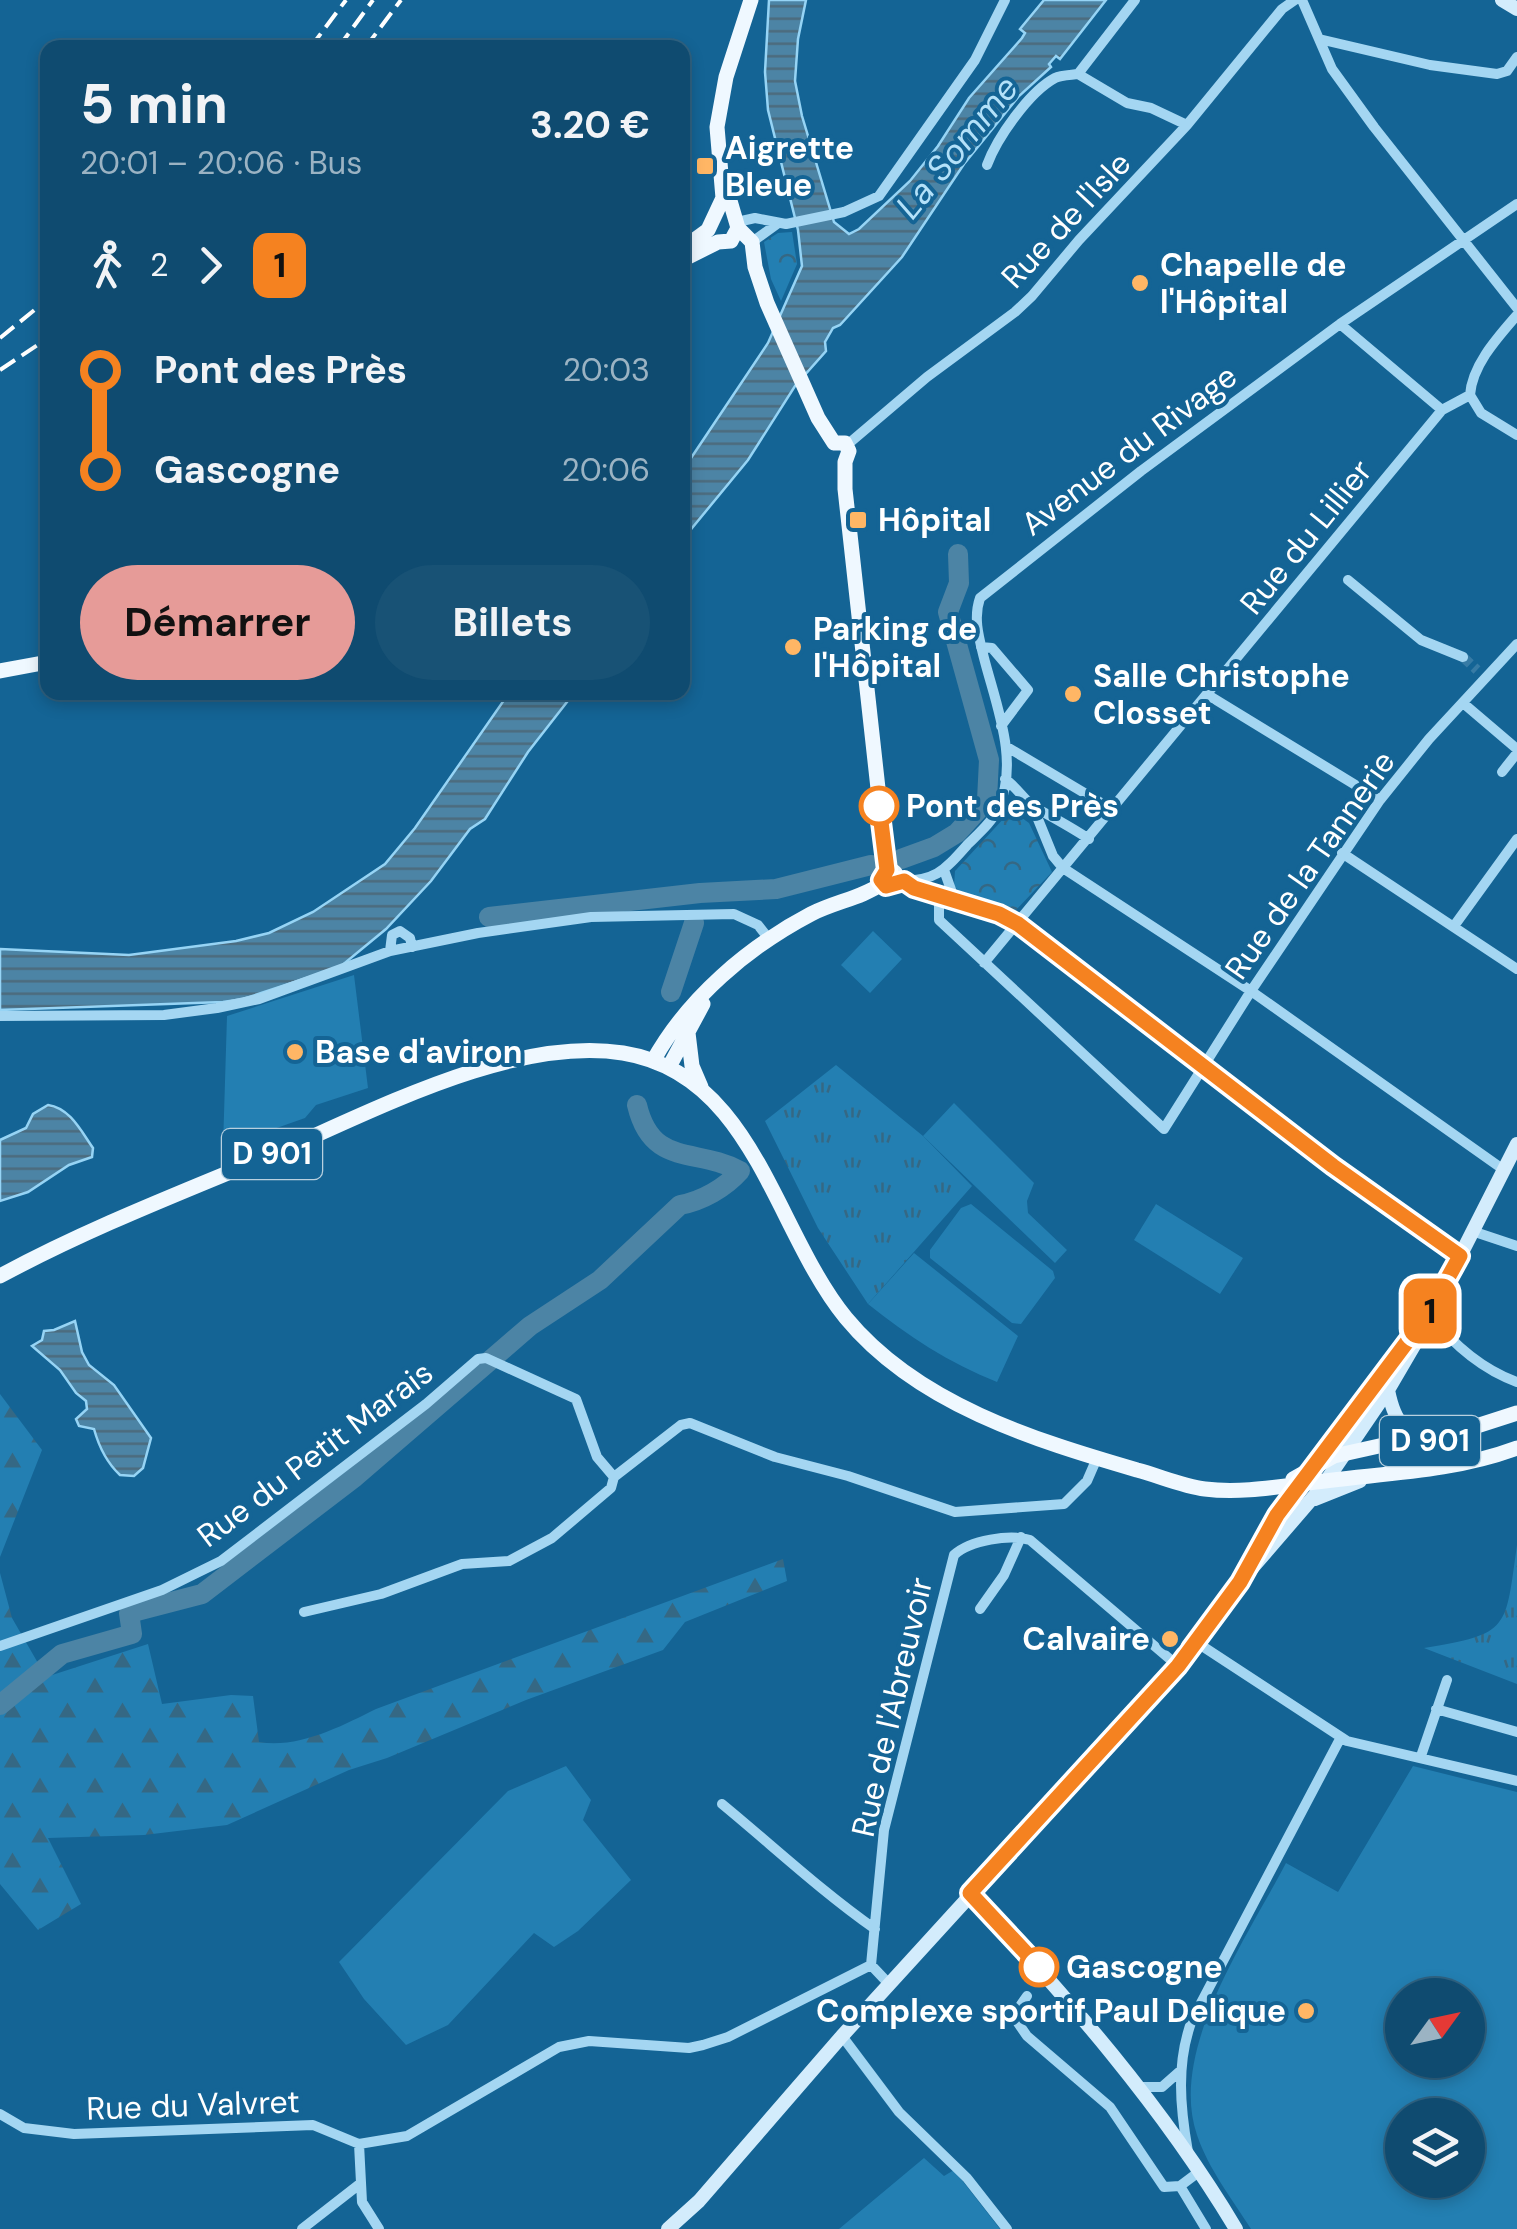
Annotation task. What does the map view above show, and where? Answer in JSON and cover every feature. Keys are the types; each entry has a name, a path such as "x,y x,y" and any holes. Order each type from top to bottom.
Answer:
{"main road":[{"path":"661,1064 678,1021 730,968 768,939 815,912 893,879 841,451 824,432 748,255 726,228 718,120 726,77 751,0"},
{"path":"1502,0 1516,9"},
{"path":"726,228 752,242 754,267"},
{"path":"690,245 726,228"},
{"path":"690,254 726,228"},
{"path":"0,670 40,663"},
{"path":"661,1064 688,1033 710,990"},
{"path":"688,1033 692,1066 702,1089"},
{"name":"D 901","path":"0,1276 97,1228 473,1072 537,1055 582,1050 622,1053 661,1064 702,1089 721,1108 740,1134 814,1271 863,1338 892,1364 942,1397 1097,1458 1144,1472 1241,1482 1308,1477 1328,1458 1388,1444 1427,1442 1517,1414"},
{"path":"668,2229 700,2201 842,2036 1178,1666 1240,1582 1326,1482 1388,1390 1517,1144"},
{"path":"1240,1582 1285,1505 1428,1314"},
{"path":"1388,1390 1395,1417 1404,1428 1426,1434 1468,1430"},
{"name":"D 901","path":"1326,1482 1439,1470 1517,1448"},
{"path":"1144,1472 1209,1490 1272,1488 1308,1477 1326,1482"},
{"path":"1310,1502 1370,1478"},
{"path":"1272,1488 1285,1505"},
{"path":"970,1893 1073,2006 1138,2087 1189,2155 1236,2229"}],"street":[{"path":"752,242 782,224 844,212 879,196 976,60 1004,0"},
{"path":"1078,74 1136,0"},
{"path":"1298,0 1332,68 1517,312 1472,378 1470,396 1480,413 1517,435"},
{"name":"Rue de l'Isle","path":"841,451 926,376 1015,312 1187,125 1282,9 1298,0"},
{"path":"1319,39 1430,66 1497,74 1507,71 1517,58"},
{"path":"987,165 1022,108 1056,78 1078,74 1127,103 1151,108 1187,125"},
{"name":"Avenue du Rivage","path":"998,810 1007,746 981,647 976,612 980,598 996,582 1340,324 1517,204"},
{"path":"726,228 755,218 782,224"},
{"path":"1340,324 1442,410"},
{"name":"Rue du Lillier","path":"984,963 1442,410 1470,396"},
{"path":"1348,580 1420,640 1463,657"},
{"name":"Rue de la Tannerie","path":"984,963 1164,1130 1380,800 1463,703 1482,674 1517,644"},
{"path":"981,647 992,648 1028,690 1001,726"},
{"path":"1208,695 1380,800"},
{"path":"1463,703 1517,751 1502,772"},
{"path":"1007,746 1113,810"},
{"path":"1005,778 1033,808 1053,856 1063,868 1252,991 1504,1170"},
{"path":"893,879 924,881 944,870 998,810 1014,806 1046,811 1089,839"},
{"path":"1454,926 1517,839"},
{"path":"1342,853 1517,969"},
{"path":"944,870 955,901"},
{"path":"893,879 1018,924 1333,1166 1460,1256"},
{"path":"939,896 940,920 984,963"},
{"path":"0,1016 164,1014 217,1008 259,999 390,951 478,933 591,917 734,914 758,924 768,939"},
{"path":"390,951 392,934 400,931 410,938 412,947"},
{"path":"1474,1232 1517,1246"},
{"path":"1428,1314 1450,1340 1517,1382"},
{"name":"Rue du Petit Marais","path":"0,1646 162,1590 221,1560 426,1404 478,1359 492,1360 576,1400 597,1457 614,1477"},
{"path":"304,1612 381,1594 462,1564 509,1561 552,1538 610,1488 614,1477 690,1422 775,1457 848,1476 955,1512 1064,1504 1088,1481 1097,1458"},
{"path":"980,1608 1004,1574 1021,1538 1030,1540 1178,1666"},
{"name":"Rue de l'Abreuvoir","path":"871,1965 884,1830 954,1555 960,1549 998,1539 1021,1538"},
{"path":"1196,1642 1358,1745 1421,1756 1517,1781"},
{"path":"1421,1756 1447,1680"},
{"path":"1436,1709 1517,1732"},
{"path":"1189,2155 1182,2121 1180,2071 1184,2041 1341,1737"},
{"path":"722,1804 820,1890 875,1929"},
{"path":"378,2229 364,2208 359,2144 407,2136 559,2047 589,2041 703,2046 871,1965 889,1984"},
{"path":"1027,1996 1018,2008 1016,2020 1026,2036 1110,2106 1164,2187 1180,2186 1200,2172"},
{"path":"842,2036 899,2112 967,2178 1007,2229"},
{"path":"1138,2087 1162,2087 1180,2071"},
{"name":"Rue du Valvret","path":"0,2114 24,2128 74,2134 312,2126 359,2144"},
{"path":"302,2229 361,2183"},
{"path":"1180,2186 1206,2229"}],"green space":[{"path":"792,232 797,264 781,301 771,279 764,242 778,233"},
{"path":"1015,813 1029,823 1052,872 1016,910 962,894 954,886 955,871 1006,816"},
{"path":"873,931 902,959 870,993 841,965"},
{"name":"Base d'aviron","path":"354,975 368,1088 316,1105 305,1118 223,1147 227,1016"},
{"path":"836,1065 923,1136 972,1186 868,1304 818,1228 765,1121"},
{"path":"954,1103 1034,1183 1027,1201 1028,1213 1067,1250 1055,1263 923,1136"},
{"path":"971,1204 1053,1271 1055,1278 1021,1324 1012,1323 930,1258 930,1250 961,1208"},
{"path":"1156,1204 1243,1258 1220,1294 1134,1240"},
{"path":"914,1253 1018,1336 997,1382 929,1348 868,1304"},
{"path":"0,1394 42,1450 0,1557"},
{"path":"1517,1545 1517,1684 1424,1648 1474,1638 1499,1623 1510,1595"},
{"path":"783,1559 787,1581 685,1622 663,1650 349,1770 227,1825 144,1835 48,1838 81,1904 38,1930 0,1884 0,1573 12,1618 46,1677 148,1644 162,1704 253,1696 259,1742 274,1743 319,1735 376,1709"},
{"path":"566,1766 591,1800 583,1820 631,1880 578,1931 554,1947 534,1933 448,2025 406,2045 364,1999 339,1962 508,1791"},
{"name":"Complexe sportif Paul Delique","path":"1413,1766 1517,1792 1517,2229 1251,2229 1221,2183 1197,2135 1191,2102 1193,2067 1216,1995 1286,1863 1338,1892"},
{"path":"924,2158 944,2176 954,2170 1000,2229 839,2229"}],"water":[{"name":"La Somme","path":"769,0 806,0 795,81 834,222 849,234 910,181 969,98 1022,38 1025,33 1020,29 1044,0 1106,0 1060,59 1056,56 1049,64 1051,67 1019,96 964,164 902,257 833,328 825,342 826,351 795,386 748,460 690,530 690,460 768,343 802,266 798,230 768,110 765,72"},
{"path":"504,700 569,700 528,752 485,819 470,829 431,881 386,929 340,967 223,1002 0,1010 0,949 129,955 269,933 313,912 385,864 415,828"},
{"path":"48,1105 74,1121 93,1148 92,1157 69,1165 28,1192 0,1201 0,1140 26,1128 33,1114"},
{"path":"75,1321 89,1365 114,1385 151,1438 143,1468 134,1476 120,1475 104,1454 94,1429 79,1426 76,1419 87,1409 86,1401 60,1370 32,1346 42,1340 44,1331"}],"waterway":[{"path":"901,859 934,847 957,833 987,800 989,760 948,612 959,583 958,554"},
{"path":"489,917 700,893 776,889 871,865"},
{"path":"671,992 694,923"},
{"path":"0,1705 62,1654 132,1634 129,1613 202,1594 355,1477 530,1326 600,1280 680,1205 713,1193 740,1171 665,1147 653,1139 637,1105"}],"tunnel":[{"path":"1463,657 1477,670"}],"railway":[{"path":"316,40 346,0"},
{"path":"344,40 373,0"},
{"path":"371,40 401,0"},
{"path":"0,338 40,306"},
{"path":"0,370 40,343"}],"bus line":[{"name":"1","path":"879,806 887,870 881,880 886,886 904,881 914,888 999,914 1018,924 1333,1166 1460,1256 1428,1314 1277,1515 1240,1582 1178,1666 970,1893 1039,1967"}],"place":[{"name":"Aigrette Bleue","path":"705,166"},
{"name":"Chapelle de l'Hôpital","path":"1140,283"},
{"name":"Hôpital","path":"858,520"},
{"name":"Parking de l'Hôpital","path":"793,647"},
{"name":"Salle Christophe Closset","path":"1073,694"},
{"name":"Pont des Près","path":"879,806"},
{"name":"Base d'aviron","path":"295,1052"},
{"name":"Calvaire","path":"1170,1639"},
{"name":"Gascogne","path":"1039,1967"},
{"name":"Complexe sportif Paul Delique","path":"1306,2011"}]}
